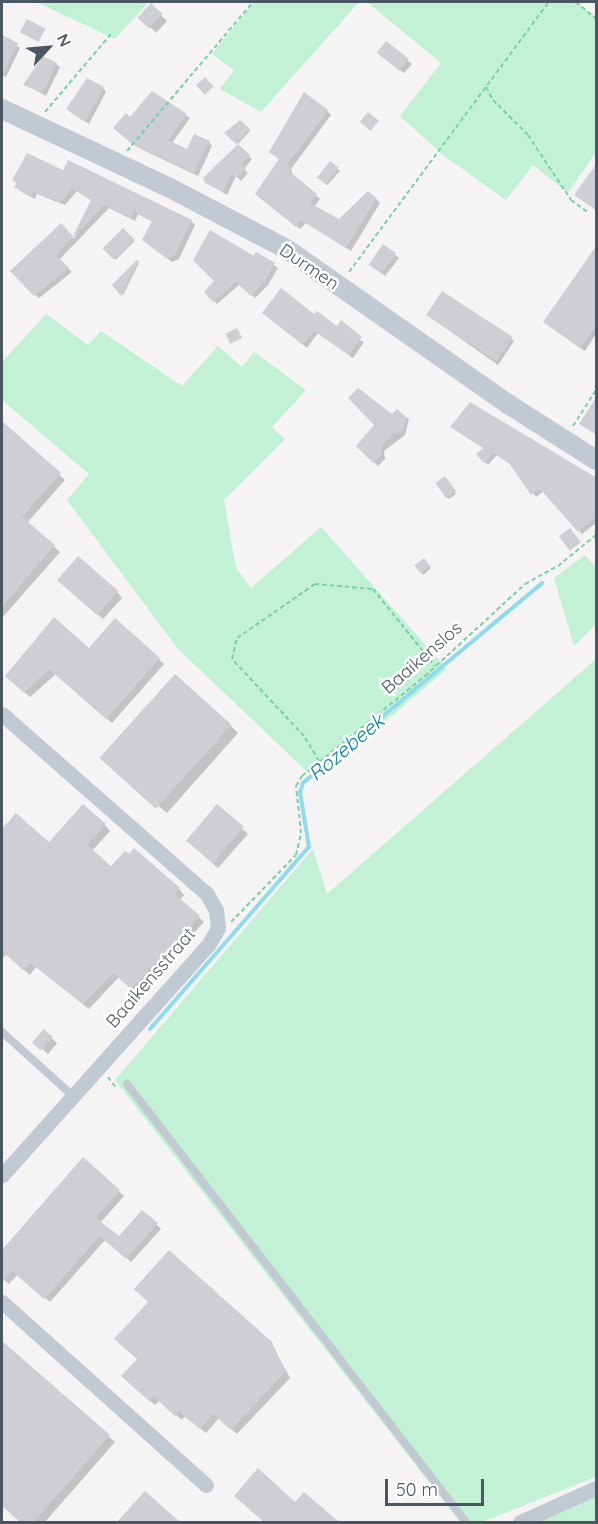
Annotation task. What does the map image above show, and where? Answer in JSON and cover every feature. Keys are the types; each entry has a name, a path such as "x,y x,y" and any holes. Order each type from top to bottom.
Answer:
{"street":[{"name":"Durmen","path":"2,109 117,163 288,250 563,441 597,460"},
{"name":"Baaikensstraat","path":"2,714 207,894 216,910 218,928 208,945 2,1175"},
{"path":"2,1302 206,1485"},
{"path":"520,1522 597,1488"}],"lane":[{"path":"2,1032 73,1096"},
{"path":"127,1084 466,1522"}],"path":[{"path":"117,163 253,2"},
{"path":"339,286 549,2"},
{"path":"576,2 597,19"},
{"path":"35,125 111,34"},
{"path":"486,87 493,100 528,135 571,200 589,213"},
{"path":"563,441 597,390"},
{"name":"Baaikenslos","path":"218,928 228,924 296,855 301,833 296,786 302,776 435,666 525,584 558,566 597,535"},
{"path":"320,761 304,736 232,659 237,638 315,584 373,589 435,666"}],"green space":[{"path":"36,2 149,2 115,39"},
{"path":"254,2 359,2 261,112 220,89 234,70 212,54"},
{"path":"367,2 576,2 596,17 596,152 568,193 533,165 506,200 443,155 400,116 441,63"},
{"path":"46,314 88,345 101,331 182,386 218,346 242,367 254,352 306,390 272,427 285,439 224,500 236,568 251,588 321,527 447,669 316,780 178,649 67,500 89,474 2,400 2,362"},
{"path":"585,555 596,567 596,624 574,646 554,578"},
{"path":"596,659 596,1477 482,1522 460,1522 115,1080 313,849 327,894"},
{"path":"596,1496 596,1522 540,1522"}],"building":[{"path":"151,3 163,14 149,29 137,18"},
{"path":"27,19 46,29 38,42 20,32"},
{"path":"2,35 18,43 2,77"},
{"path":"386,41 409,59 400,71 377,53"},
{"path":"43,56 57,63 43,93 23,85"},
{"path":"205,77 214,87 205,95 196,85"},
{"path":"87,78 104,87 85,122 66,109"},
{"path":"152,91 187,114 168,140 187,149 194,134 210,141 194,173 132,144 113,128 126,113 130,117"},
{"path":"304,92 328,110 287,164 292,168 290,172 317,194 310,203 339,219 368,191 377,198 346,248 301,220 296,227 255,194 279,159 269,152"},
{"path":"368,112 379,121 371,131 360,122"},
{"path":"240,120 250,129 236,144 224,133"},
{"path":"238,144 250,155 241,164 246,169 237,178 232,174 223,192 205,183 203,178"},
{"path":"27,153 63,170 68,160 192,220 175,255 167,259 142,240 152,221 134,211 131,218 104,205 56,255 69,268 34,296 10,271 61,223 73,236 91,200 72,188 61,202 33,192 31,196 14,187 17,183 12,180"},
{"path":"330,161 339,168 326,184 317,178"},
{"path":"597,163 597,211 574,195"},
{"path":"123,228 134,239 114,260 102,249"},
{"path":"210,230 254,256 256,252 275,263 265,281 251,296 236,282 213,302 204,292 214,281 193,260"},
{"path":"383,244 396,253 382,274 369,264"},
{"path":"597,245 597,325 580,348 543,322"},
{"path":"137,260 139,261 121,296 112,285"},
{"path":"281,288 314,314 317,311 337,326 341,320 362,337 349,355 314,331 303,345 262,313"},
{"path":"442,291 512,337 497,361 426,315"},
{"path":"237,328 242,338 230,344 225,334"},
{"path":"358,388 392,414 397,409 407,418 402,432 393,434 381,447 382,455 373,463 356,446 374,425 348,398"},
{"path":"597,396 597,435 579,424"},
{"path":"470,402 597,478 597,516 578,532 540,489 531,495 509,463 493,453 484,463 476,454 483,448 450,427"},
{"path":"2,421 61,473 22,517 55,545 2,607"},
{"path":"445,476 456,491 446,498 435,483"},
{"path":"570,528 581,542 570,551 559,537"},
{"path":"78,556 118,591 97,615 57,580"},
{"path":"424,558 430,566 420,573 414,565"},
{"path":"54,617 89,648 115,618 160,658 106,719 49,669 24,693 5,676"},
{"path":"175,674 231,725 156,809 99,758"},
{"path":"83,804 106,824 87,845 111,866 125,851 129,854 134,848 180,888 175,894 200,916 131,989 113,973 83,1004 30,963 23,970 2,951 2,829 16,813 49,842"},
{"path":"217,804 244,826 213,863 186,841"},
{"path":"44,1029 53,1037 41,1050 32,1042"},
{"path":"83,1157 120,1190 96,1218 119,1236 142,1210 158,1223 126,1259 100,1236 44,1299 12,1271 2,1283 2,1250"},
{"path":"169,1250 272,1342 285,1372 231,1430 213,1414 200,1429 179,1412 175,1416 153,1396 149,1401 121,1376 137,1359 114,1339 148,1302 134,1289"},
{"path":"2,1341 110,1435 34,1522 20,1522 2,1506"},
{"path":"258,1468 295,1502 304,1492 339,1522 264,1522 234,1496"},
{"path":"145,1491 180,1522 117,1522"}],"waterway":[{"name":"Rozebeek","path":"150,1029 309,847 300,792 303,783 542,583"}]}
